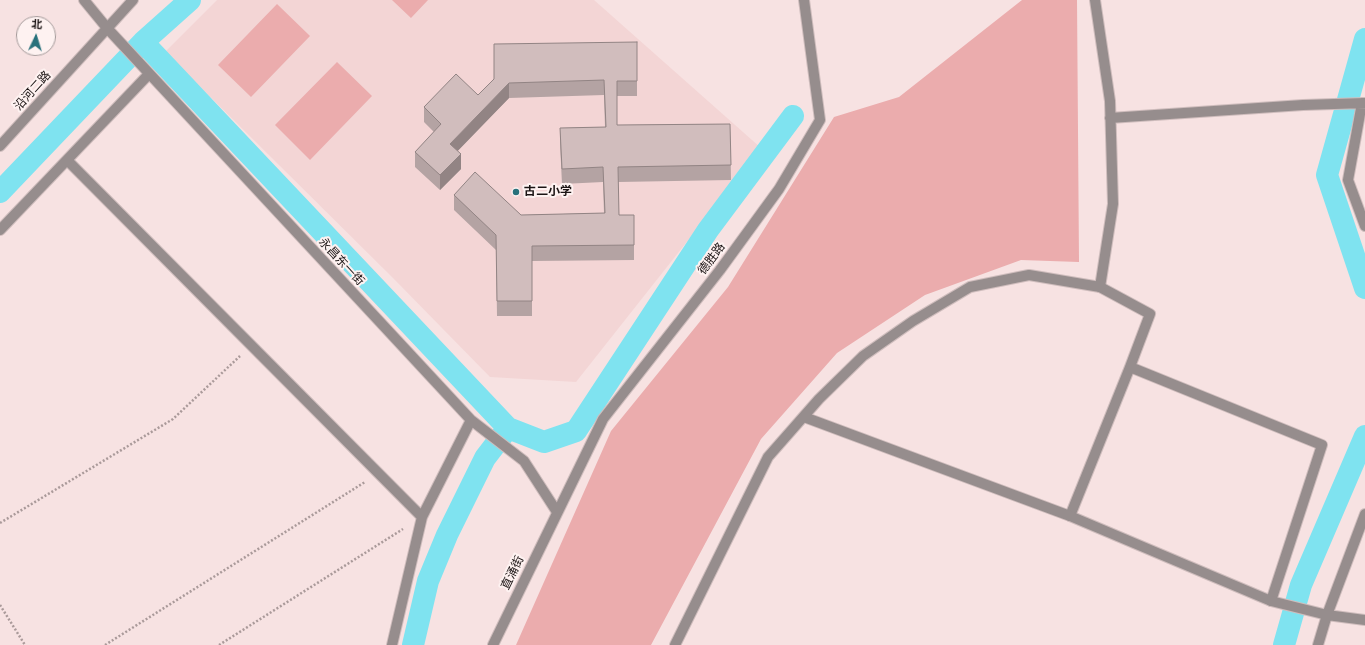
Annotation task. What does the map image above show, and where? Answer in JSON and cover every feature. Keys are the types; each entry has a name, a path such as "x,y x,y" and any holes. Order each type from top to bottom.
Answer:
{"street":[{"name":"永昌东一街","path":"84,0 106,28 471,420 524,461 557,512"},
{"name":"沿河二路","path":"0,146 133,0"},
{"name":"德胜路","path":"557,512 603,419 725,264 778,189 820,120 804,0"},
{"path":"1095,0 1110,101 1113,204 1100,287"},
{"path":"0,230 149,74"},
{"path":"1110,118 1303,105 1364,103 1348,180 1365,226"},
{"path":"67,160 422,517"},
{"path":"676,645 768,457 819,399 863,356 913,321 970,288 1029,275 1100,287 1150,314 1070,516"},
{"path":"1130,367 1322,445 1271,601"},
{"path":"804,417 1070,516 1271,601 1327,615 1365,620"},
{"path":"392,645 422,517 471,420"},
{"name":"直涌街","path":"493,645 557,512"},
{"path":"1318,645 1327,615 1365,514"}],"path":[{"path":"0,523 174,419 252,346"},
{"path":"105,645 379,474"},
{"path":"219,645 422,517"},
{"path":"0,605 25,645"}],"shaded area":[{"name":"古二小学","path":"217,0 594,0 761,148 576,382 490,377 393,278 165,52"},
{"path":"392,0 428,0 411,18"},
{"path":"1022,0 1077,0 1079,262 1021,260 925,295 837,353 761,439 651,645 516,645 611,431 728,287 834,117 899,97"},
{"path":"277,4 310,36 251,97 218,65"},
{"path":"337,62 372,96 310,160 275,125"}],"building":[{"path":"637,42 637,81 617,81 617,125 730,124 731,165 618,167 619,215 634,215 634,245 532,246 532,301 497,301 496,235 454,195 475,172 521,215 605,213 603,167 562,169 560,128 606,127 604,80 509,83 450,144 461,154 440,175 415,152 441,124 424,107 456,74 478,95 494,79 494,44"}],"waterway":[{"path":"0,192 143,42 190,0"},
{"path":"1365,39 1327,175 1365,288"},
{"path":"143,42 508,428 544,442 576,431 708,230 793,116"},
{"path":"413,645 428,581 447,535 485,458 508,428"},
{"path":"1284,645 1301,585 1365,436"}],"place":[{"name":"古二小学","path":"516,192"}]}
